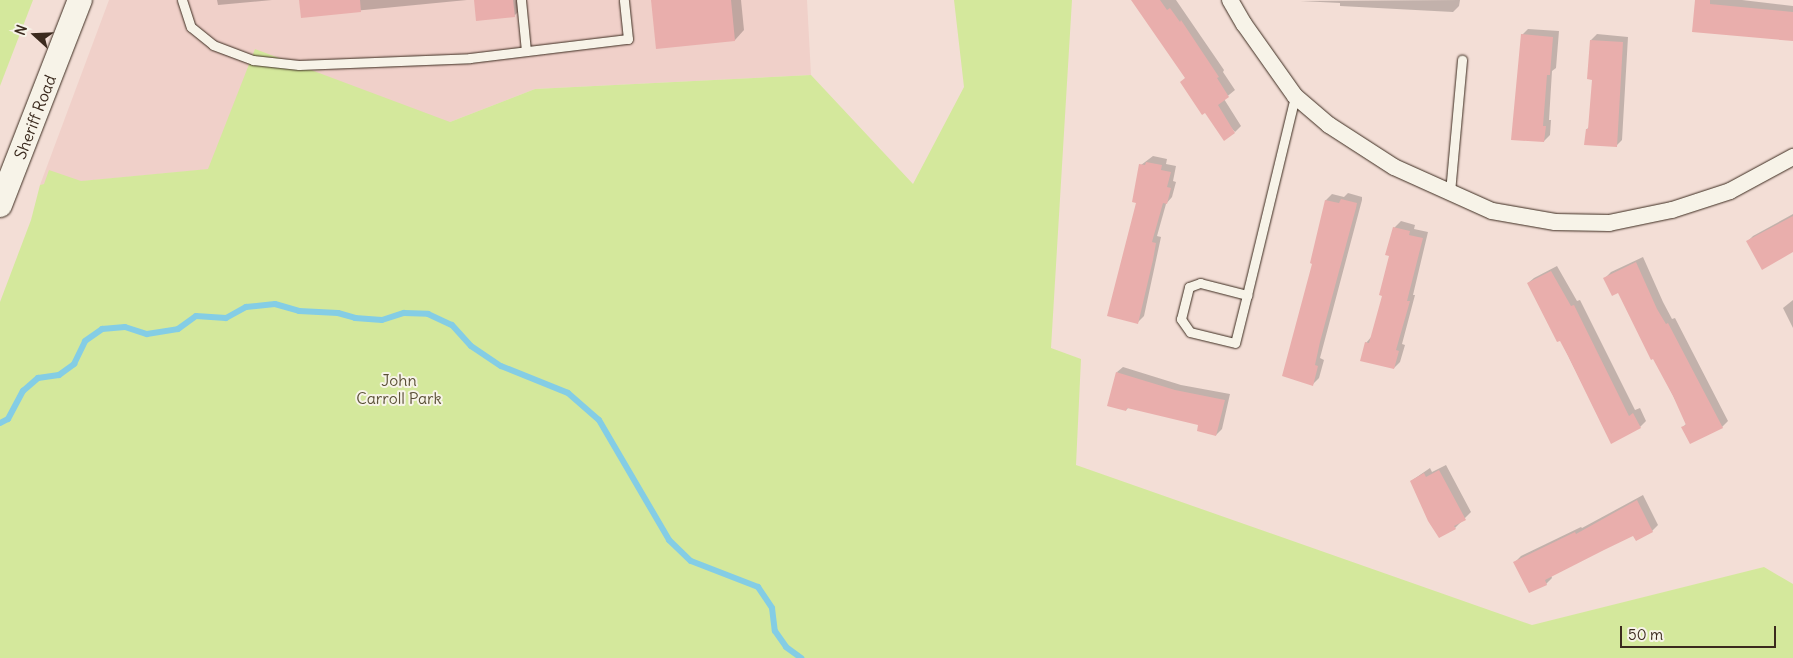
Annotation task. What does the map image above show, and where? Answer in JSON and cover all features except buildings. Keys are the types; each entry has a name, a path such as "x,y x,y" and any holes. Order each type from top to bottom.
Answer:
{"main road":[{"name":"Sheriff Road","path":"0,205 80,0"}],"street":[{"path":"1230,0 1244,24 1295,96 1329,125 1394,167 1492,211 1555,222 1609,223 1672,210 1730,191 1793,157"}],"lane":[{"path":"182,0 191,26 213,45 253,60 299,65 470,58 628,39 624,0"},
{"path":"521,0 526,51"},
{"path":"1450,192 1462,60"},
{"path":"1246,295 1200,283 1189,287 1181,319 1190,332 1234,343 1246,295 1295,96"}],"shaded area":[{"path":"109,0 807,0 811,75 535,89 365,155 40,185"}],"green space":[{"path":"0,0 33,0 0,86"},
{"name":"John Carroll Park","path":"954,0 1072,0 1051,348 1081,359 1076,465 1532,625 1764,567 1793,584 1793,658 0,658 0,302 31,220 40,185 44,184 49,170 81,181 208,169 255,49 450,122 535,89 811,75 913,184 964,87"}],"waterway":[{"path":"0,423 8,419 23,391 38,378 59,375 74,364 85,341 102,329 125,327 147,334 178,329 196,316 226,318 246,307 275,304 299,311 338,313 355,318 382,320 404,313 428,314 452,325 471,346 501,366 568,393 599,420 669,540 691,561 758,587 772,608 775,631 786,647 801,658"}]}
